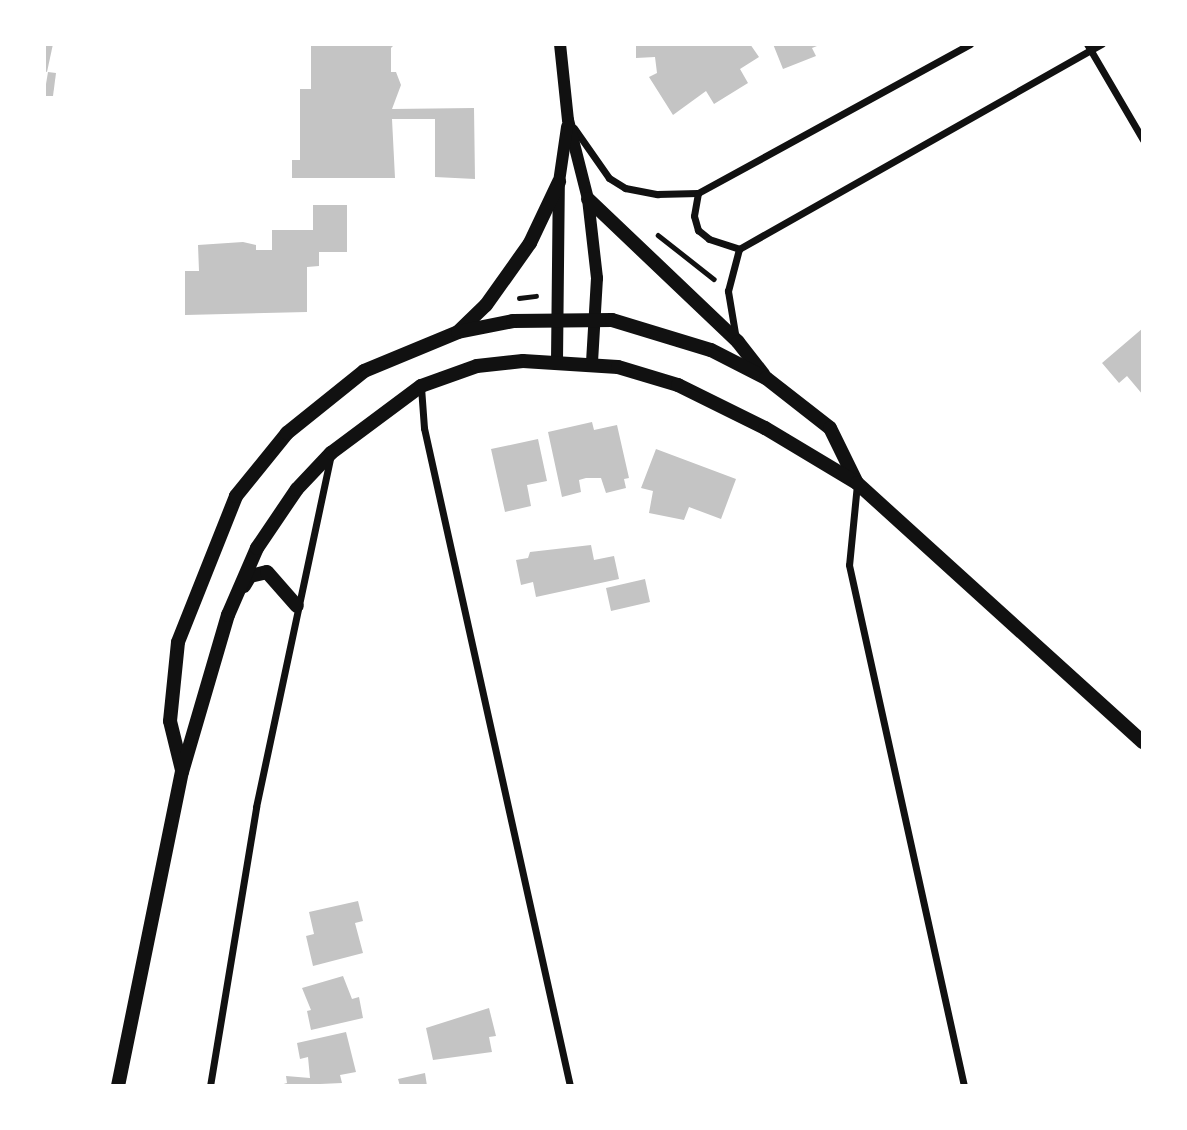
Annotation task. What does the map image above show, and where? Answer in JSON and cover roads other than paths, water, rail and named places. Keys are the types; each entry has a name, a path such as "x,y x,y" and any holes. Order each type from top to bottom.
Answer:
{"main road":[{"path":"458,332 486,305 530,243 559,182"},
{"path":"588,199 738,342 766,378"},
{"path":"182,772 170,721 178,642 236,496 287,433 364,371 458,332 556,318 593,319 671,335 766,378 830,428 857,483"},
{"path":"118,1086 182,772 228,615 257,548 297,489 331,453 421,386 477,366 557,361 592,363 678,384 765,428 857,483 1143,743"},
{"path":"228,615 250,576 267,572 297,606"}],"street":[{"path":"560,44 568,120 588,199 597,278 592,363"},
{"path":"568,120 609,178 625,188 657,194 698,193 970,44"},
{"path":"738,342 727,307 739,249 1089,47 1102,44"},
{"path":"1089,47 1143,140"},
{"path":"557,361 559,182 568,120"},
{"path":"698,193 694,216 698,230 709,239 739,249"},
{"path":"421,386 424,428 570,1086"},
{"path":"210,1086 256,807 331,453"},
{"path":"857,483 849,565 964,1086"}]}
